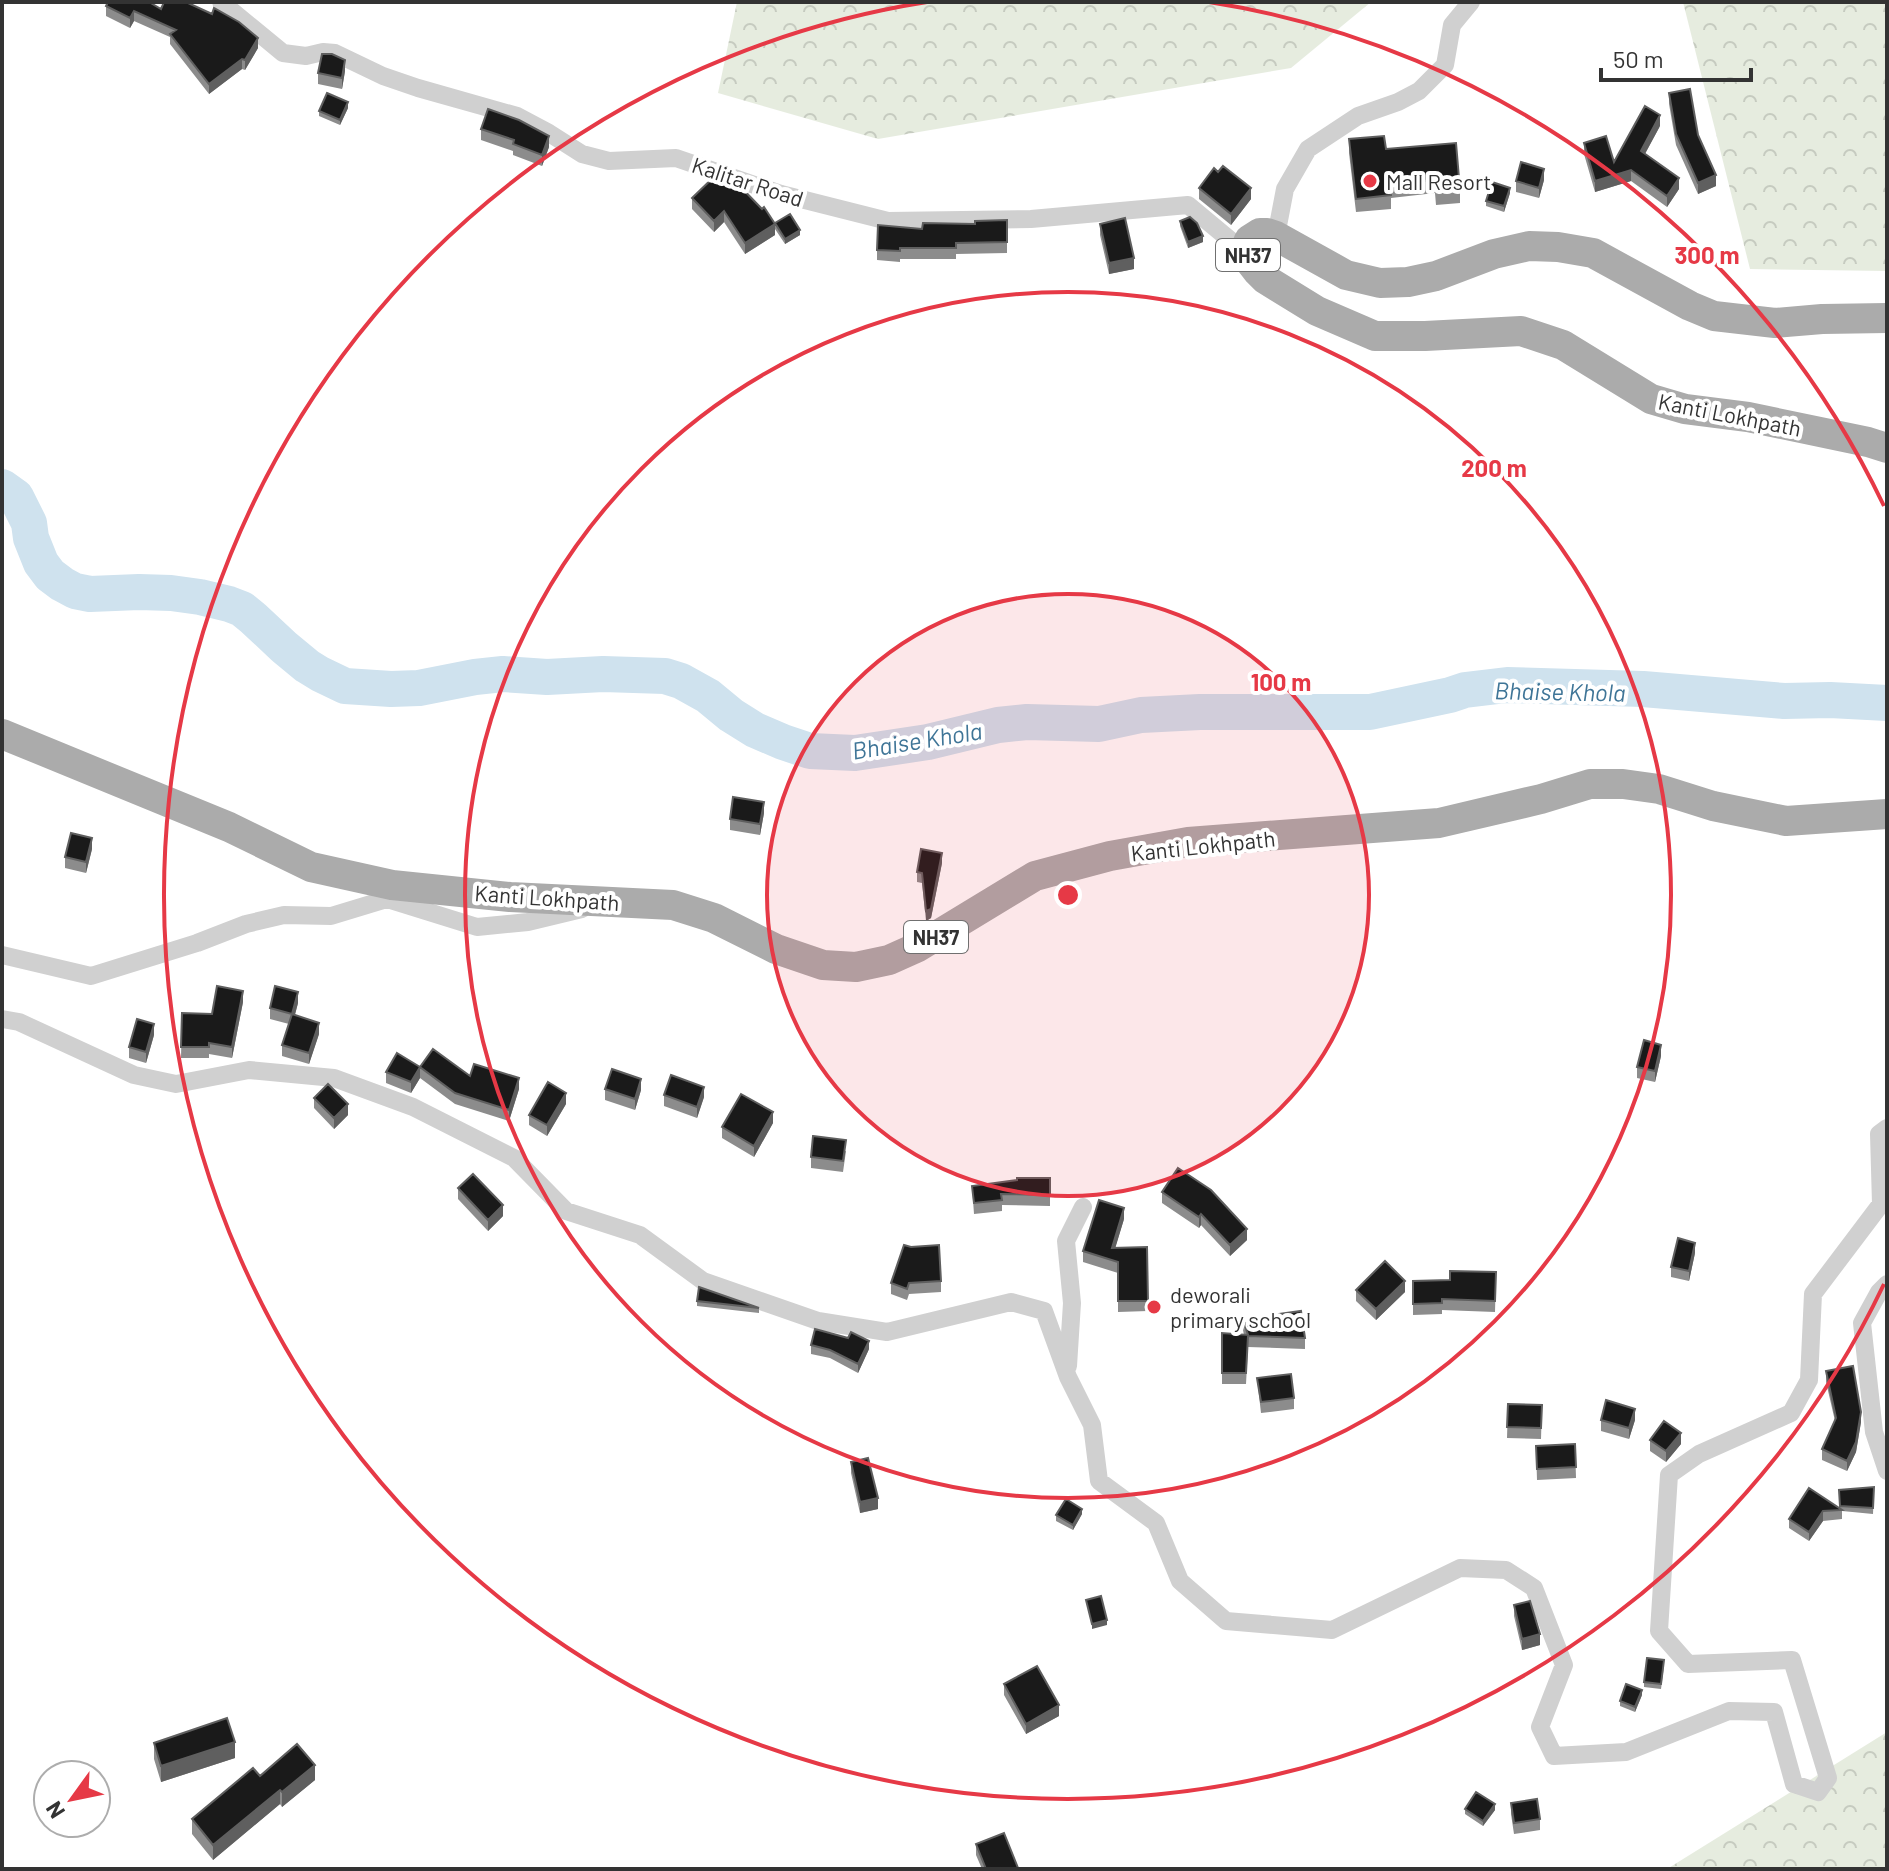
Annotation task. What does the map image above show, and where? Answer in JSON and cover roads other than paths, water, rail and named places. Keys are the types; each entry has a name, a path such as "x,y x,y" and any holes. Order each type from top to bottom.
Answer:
{"main road":[{"name":"NH37","path":"1248,255 1246,248 1249,240 1260,233 1267,233 1346,275 1380,283 1408,282 1436,276 1494,254 1529,246 1558,247 1593,253 1714,316 1775,323 1887,318"},
{"name":"Kanti Lokhpath","path":"1248,255 1265,279 1317,311 1375,336 1521,331 1563,345 1651,399 1685,409 1748,417 1887,448"},
{"name":"Kanti Lokhpath","path":"2,734 229,827 311,867 392,885 510,897 673,905 714,918 776,949 823,965 856,967 889,960 918,947 1035,876 1110,856 1188,842 1439,823 1590,784 1659,789 1713,806 1786,821 1887,814"}],"street":[{"name":"Kalitar Road","path":"221,2 283,53 306,56 335,53 383,76 517,116 582,154 609,161 676,158 781,194 888,221 1031,219 1188,205 1248,255"},
{"path":"1276,236 1285,189 1308,149 1358,116 1419,91 1445,65 1452,25 1471,2"},
{"path":"2,955 91,976 197,943 246,924 284,915 331,916 387,899 477,927 528,922 609,902"},
{"path":"2,1019 19,1022 134,1075 176,1084 249,1070 264,1071 334,1078 413,1107 514,1158 566,1211 640,1235 703,1281 818,1321 887,1332 1011,1302 1044,1311 1068,1377 1092,1425 1099,1481 1156,1523 1180,1581 1226,1621 1332,1630 1460,1568 1506,1570 1534,1588 1564,1665 1540,1727 1554,1756 1626,1752 1729,1711 1774,1712 1794,1784 1818,1792 1828,1778 1792,1660 1688,1664 1659,1631 1669,1475 1699,1454 1791,1413 1809,1380 1813,1294 1881,1204 1879,1134 1887,1128"},
{"path":"1068,1377 1072,1303 1066,1241 1083,1207"},
{"path":"1887,1284 1879,1292 1862,1323 1874,1432 1887,1471"}],"waterway":[{"name":"Bhaise Khola","path":"2,487 16,497 29,523 41,563 62,584 90,594 171,593 229,604 242,609 307,666 345,686 419,688 503,674 547,677 603,674 665,676 708,696 755,730 810,751 855,753 1027,722 1099,724 1141,715 1200,712 1370,712 1465,690 1507,685 1643,689 1784,701 1887,703"}],"place":[{"name":"Mall Resort","path":"1370,181"},
{"name":"deworali primary school","path":"1154,1307"}]}
